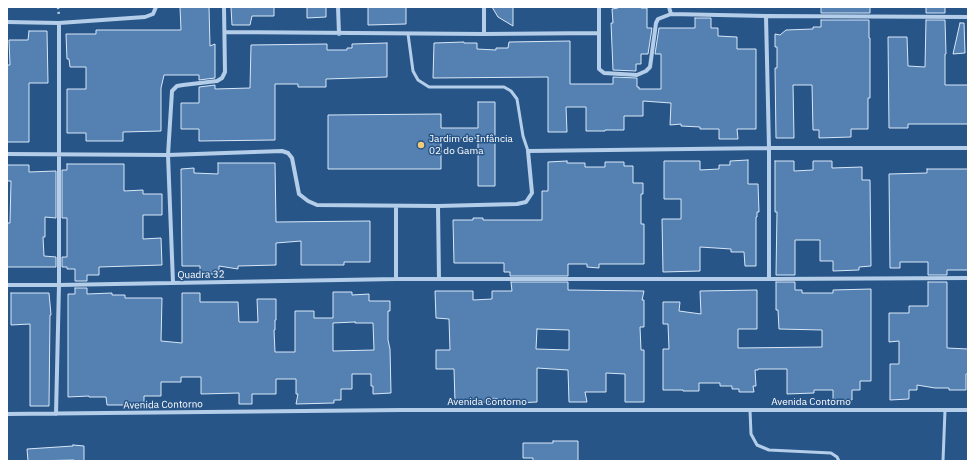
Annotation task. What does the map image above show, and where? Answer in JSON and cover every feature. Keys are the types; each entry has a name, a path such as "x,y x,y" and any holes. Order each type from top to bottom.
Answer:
{"street":[{"path":"7,22 59,23 145,17 152,14 156,7"},
{"path":"174,283 168,154 172,91 177,86 217,81 222,78 225,72 224,7"},
{"path":"338,7 339,34"},
{"path":"484,7 484,34"},
{"path":"599,7 599,69 604,73 637,75 646,71 650,67 658,19 671,14 968,17"},
{"path":"669,7 671,14"},
{"path":"766,16 769,148 769,279"},
{"path":"56,414 59,286 59,23"},
{"path":"225,32 339,34 600,33"},
{"path":"7,154 168,154 282,151 288,153 292,158 299,194 308,201 317,204 438,206 517,204 526,202 532,193 528,151 769,148 968,148"},
{"path":"396,206 396,279"},
{"path":"438,206 438,279"},
{"name":"Quadra 32","path":"7,285 59,286 396,279 968,278"},
{"name":"Avenida Contorno","path":"7,414 402,410 968,410"}],"lane":[{"path":"408,34 413,71 418,80 429,87 504,87 511,91 517,99 523,136 528,151"},
{"path":"750,410 751,434 757,445 769,450 831,453 837,457 839,461"},
{"path":"944,461 945,410"}],"building":[{"path":"180,7 209,7 210,46 215,44 215,78 199,80 199,75 164,75 161,88 161,131 123,132 123,141 86,141 86,133 67,133 67,89 86,89 86,67 70,67 69,59 67,59 66,34 96,34 96,30 181,30"},
{"path":"231,7 274,7 274,16 252,16 250,25 232,25"},
{"path":"307,7 326,7 326,17 307,18"},
{"path":"368,7 406,7 406,24 368,25"},
{"path":"492,7 513,7 513,26 498,17"},
{"path":"618,7 647,8 647,28 652,28 648,54 641,54 641,64 636,64 636,71 613,70 611,23 613,23 612,9"},
{"path":"821,7 870,7 870,13 821,13"},
{"path":"926,7 945,7 945,13 926,13"},
{"path":"695,18 711,18 711,28 718,28 718,36 737,37 737,49 756,49 756,129 737,129 738,139 719,139 719,129 700,129 700,127 681,126 681,124 670,125 671,103 643,101 643,116 624,116 624,130 586,131 586,107 566,107 567,132 548,132 548,77 433,78 434,43 477,43 477,49 496,50 496,48 508,48 509,42 570,41 570,84 613,84 613,77 637,78 637,87 639,87 639,89 661,89 661,54 655,54 659,28 695,28"},
{"path":"821,20 869,20 870,98 868,98 868,129 851,129 851,137 819,138 819,130 813,130 812,85 793,85 794,138 776,138 775,68 777,68 777,47 775,47 775,34 780,35 786,30 813,29 813,27 821,27"},
{"path":"926,20 945,20 945,85 968,85 968,124 908,124 908,128 889,128 888,37 907,37 908,66 925,67"},
{"path":"960,23 964,23 965,53 953,54"},
{"path":"29,31 47,31 48,83 29,83 29,142 7,142 7,65 10,65 9,40 28,40"},
{"path":"387,43 387,77 326,79 326,87 298,87 298,84 275,84 275,140 199,141 199,129 181,129 181,103 199,103 199,87 215,85 215,89 250,88 251,45 327,44 327,50 347,50 347,48 352,48 352,44"},
{"path":"478,102 495,102 495,186 478,186 478,138 441,138 441,169 328,169 328,115 441,114 441,128 478,128"},
{"path":"748,160 748,184 758,184 759,212 757,212 756,217 756,266 745,266 744,252 731,252 731,249 700,247 700,271 663,272 662,219 681,219 681,199 664,199 664,161 700,161 700,170 719,169 719,165 730,165 730,161"},
{"path":"567,161 567,163 585,163 585,167 605,167 605,162 624,162 624,166 633,166 633,183 643,183 643,194 641,194 641,224 644,224 644,264 599,264 599,268 587,267 587,264 568,264 568,276 510,276 510,272 504,272 504,263 454,263 453,220 473,220 473,218 483,218 483,220 542,220 542,191 548,191 548,162"},
{"path":"775,161 794,161 794,171 813,170 813,161 832,161 832,168 862,167 862,180 870,180 871,266 859,267 859,270 833,271 833,261 820,261 820,240 795,240 795,275 776,275 777,212 775,212"},
{"path":"218,163 275,163 276,222 370,221 370,262 344,262 344,265 301,265 301,241 276,243 276,265 238,266 238,269 219,266 219,274 200,274 200,266 182,266 181,169 194,168 194,173 218,174"},
{"path":"67,164 124,164 124,191 143,190 143,194 162,194 162,215 143,215 143,239 161,238 162,265 99,267 99,275 87,275 87,281 75,281 75,269 67,269 67,267 62,267 62,257 67,257 67,218 62,218 62,170 67,170"},
{"path":"7,165 29,165 29,172 56,171 56,218 45,217 45,237 43,237 44,256 56,257 56,267 7,267 7,223 10,223 11,181 7,181"},
{"path":"927,169 968,169 968,270 947,270 947,275 928,275 928,262 900,262 900,268 890,268 889,174 927,173"},
{"path":"511,282 568,282 568,290 644,291 642,300 644,300 644,327 640,327 641,350 644,350 644,402 625,402 625,374 606,373 606,392 585,392 587,402 569,402 568,370 537,368 537,402 515,403 493,398 493,402 455,402 454,369 436,369 436,350 450,350 449,319 436,318 435,291 473,291 473,300 492,299 492,291 512,291","holes":["537,329 569,330 569,350 536,349"]},
{"path":"776,282 795,282 795,290 802,290 802,293 833,293 833,290 871,289 871,381 860,381 860,390 852,390 852,400 833,400 833,390 814,390 814,393 787,394 787,369 755,370 756,386 753,386 754,392 739,392 739,389 732,389 732,386 720,386 720,383 699,383 699,391 663,390 663,349 669,349 668,324 663,324 663,302 680,302 679,311 701,314 700,291 757,290 757,329 738,329 738,348 822,347 822,330 779,329 778,310 776,310"},
{"path":"928,282 947,282 947,348 968,349 968,374 966,374 966,390 949,390 949,388 935,388 917,385 917,390 909,390 909,399 890,400 890,364 899,364 899,341 889,342 889,313 909,313 909,306 928,306"},
{"path":"75,288 87,288 87,294 112,293 112,295 125,295 125,298 162,298 161,341 182,343 182,293 200,293 200,302 238,302 239,322 258,322 257,299 276,299 276,320 274,330 275,352 295,352 295,311 314,311 314,318 333,318 333,292 352,292 352,295 369,294 369,301 390,301 390,311 388,311 388,340 390,349 391,393 373,394 371,374 352,374 352,389 341,389 341,400 334,400 334,403 296,404 298,394 296,394 296,379 276,379 276,394 252,394 252,404 239,404 239,393 201,394 201,377 181,377 181,382 161,382 161,396 144,396 144,405 107,405 106,397 68,397 68,294 75,294","holes":["333,323 373,323 374,350 333,351"]},
{"path":"11,293 49,293 51,315 49,406 30,406 30,324 11,325"},
{"path":"553,441 578,441 578,461 533,461 533,458 523,458 523,443 553,443"},
{"path":"73,445 84,446 84,461 28,461 27,449"}],"place":[{"name":"Jardim de Infância 02 do Gama","path":"421,145"}]}
